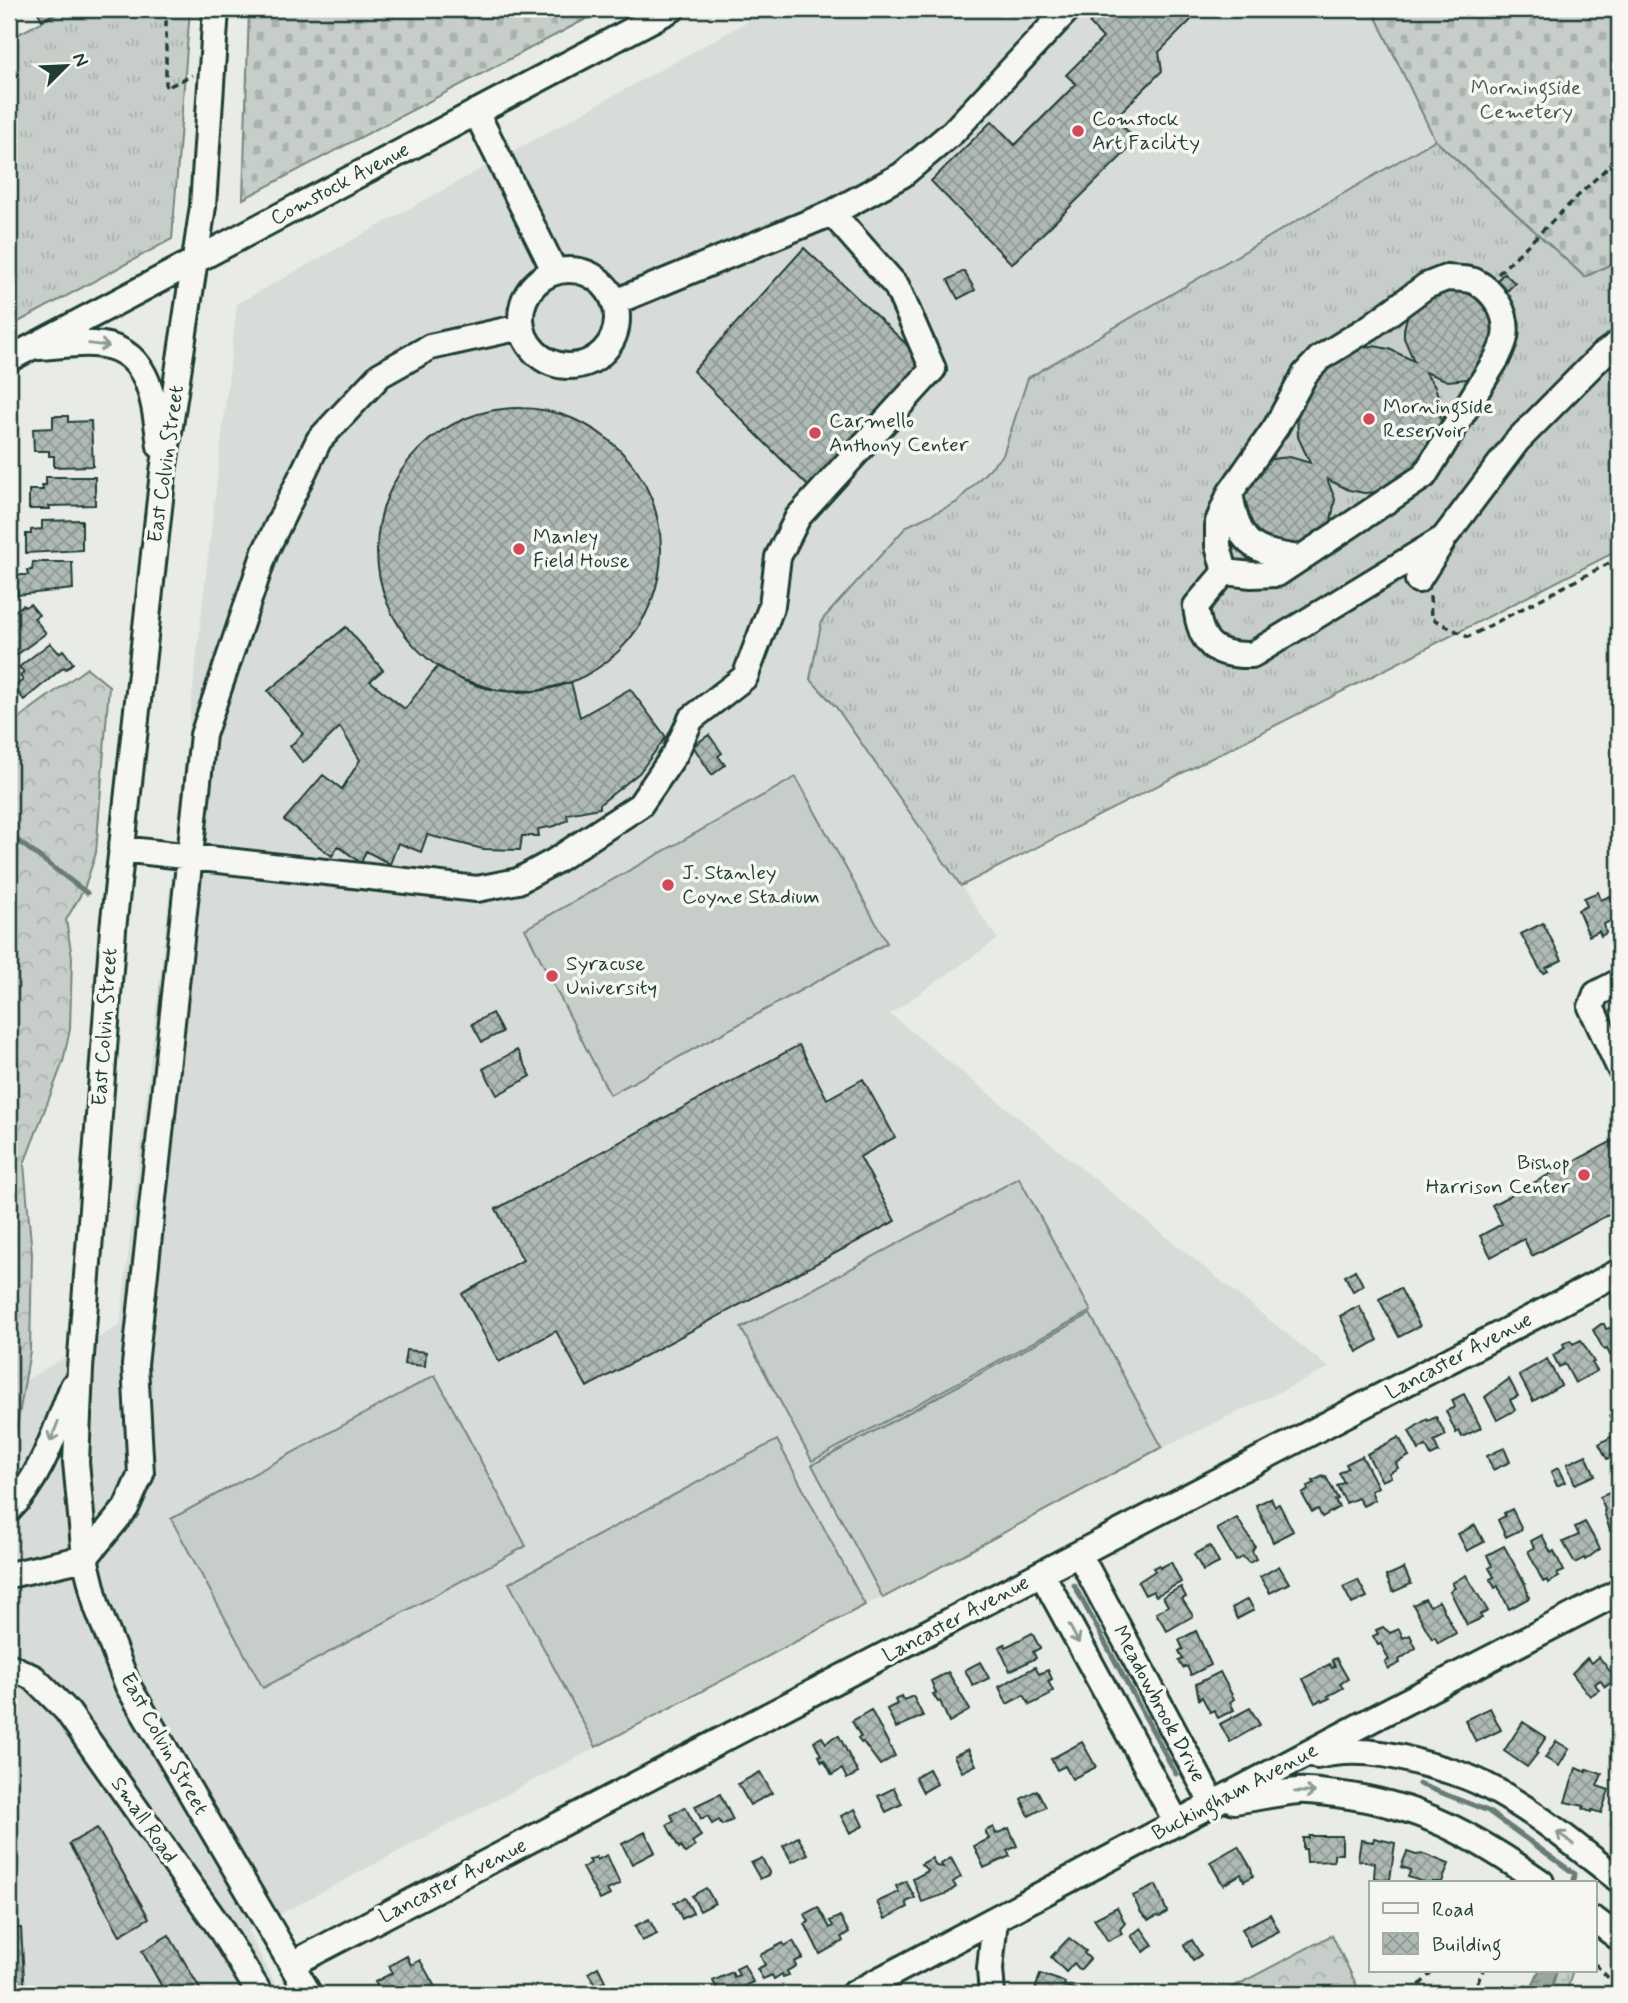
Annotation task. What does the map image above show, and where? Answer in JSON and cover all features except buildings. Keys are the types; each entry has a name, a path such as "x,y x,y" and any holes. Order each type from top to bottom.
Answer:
{"street":[{"name":"East Colvin Street","path":"216,9 203,206 163,472 113,929 80,1369 76,1462 85,1558 97,1606 128,1686 309,1994"},
{"name":"Comstock Avenue","path":"9,359 672,9"},
{"path":"615,302 832,213 902,175 953,132 1068,9"},
{"path":"476,112 555,272"},
{"path":"121,849 477,889 518,881 555,861 640,805 676,754 691,719 745,677 772,605 779,557 797,517 933,369 897,287 832,213"},
{"path":"565,270 586,273 601,281 615,302 618,313 616,333 608,348 600,356 580,366 563,367 535,353 521,327 520,316 525,298 534,285 555,272 565,270"},
{"path":"1446,278 1465,279 1483,287 1504,313 1505,337 1497,358 1424,476 1277,574 1225,572 1218,546 1218,522 1230,493 1276,426 1305,374 1320,358 1435,281 1446,278"},
{"path":"9,1575 85,1558 126,1508 141,1474 135,1364 203,735 265,552 319,440 380,375 430,348 521,327"},
{"path":"1419,580 1444,538 1517,441 1602,355 1619,343"},
{"path":"31,347 94,344 119,348 140,365 158,426 163,472"},
{"path":"1230,493 1234,519 1252,545 1267,554 1299,558"},
{"path":"1225,572 1196,606 1198,625 1213,649 1239,656 1252,655 1444,538"},
{"path":"1619,982 1596,994 1591,1007 1619,1067"},
{"name":"Lancaster Avenue","path":"292,1964 1619,1272"},
{"path":"9,1510 18,1501 42,1461 80,1369"},
{"name":"Meadowbrook Drive","path":"1079,1554 1213,1804 1300,1790 1355,1797 1415,1810 1455,1828 1540,1881"},
{"name":"Meadowbrook Drive","path":"1042,1574 1177,1824"},
{"name":"Buckingham Avenue","path":"853,1994 1619,1592"},
{"name":"Small Road","path":"9,1666 34,1678 67,1711 218,1925 260,1994"},
{"path":"1289,1764 1332,1753 1355,1751 1395,1755 1445,1769 1482,1784 1519,1805 1619,1880"},
{"path":"992,1994 990,1969 995,1919"}],"path":[{"path":"162,9 166,21 166,88 196,72"},
{"path":"1483,287 1619,156"},
{"path":"1419,580 1430,594 1431,618 1468,637 1619,558"},
{"path":"1596,1965 1619,1989"},
{"path":"1411,1994 1432,1972"},
{"path":"1472,1994 1482,1972"}],"shaded area":[{"name":"Syracuse University","path":"770,9 1372,9 1435,140 1028,378 1003,455 956,503 907,526 822,620 810,679 836,707 998,939 890,1014 1329,1368 1163,1448 248,1931 280,1994 9,1994 9,1390 120,1325 237,304"}],"green space":[{"path":"66,9 190,9 172,239 9,327 9,39"},
{"path":"249,9 605,9 243,199"},
{"name":"Morningside Cemetery","path":"1372,9 1619,9 1619,260 1585,277 1435,140"},
{"path":"1435,140 1585,277 1619,260 1619,550 961,886 836,707 810,679 822,620 907,526 956,503 1003,455 1028,378"},
{"path":"87,668 109,686 96,853 84,889 66,920 72,957 70,1029 63,1062 24,1164 32,1254 30,1351 16,1433 9,1445 9,725"},
{"path":"796,777 887,943 610,1095 525,929"},
{"path":"1019,1178 1091,1311 812,1461 741,1328"},
{"path":"1090,1314 1162,1447 883,1598 812,1465"},
{"path":"435,1375 526,1546 263,1688 171,1519"},
{"path":"777,1440 865,1605 596,1747 509,1583"},
{"path":"1332,1935 1361,1994 1220,1994"},
{"path":"1556,1972 1572,1972 1568,1987 1570,1994 1550,1994"},
{"path":"1518,1984 1532,1987 1535,1994 1490,1994 1491,1991"}],"water":[{"path":"1538,1972 1556,1972 1550,1994 1535,1994 1532,1987"}],"waterway":[{"path":"9,834 87,893"},
{"path":"1074,1585 1176,1774"},
{"path":"1419,1784 1488,1811 1575,1874 1574,1880"}],"place":[{"name":"Comstock Art Facility","path":"1078,131"},
{"name":"Morningside Reservoir","path":"1369,419"},
{"name":"Carmello Anthony Center","path":"815,433"},
{"name":"Manley Field House","path":"519,549"},
{"name":"J. Stanley Coyne Stadium","path":"668,885"},
{"name":"Syracuse University","path":"552,976"},
{"name":"Bishop Harrison Center","path":"1584,1175"}]}
